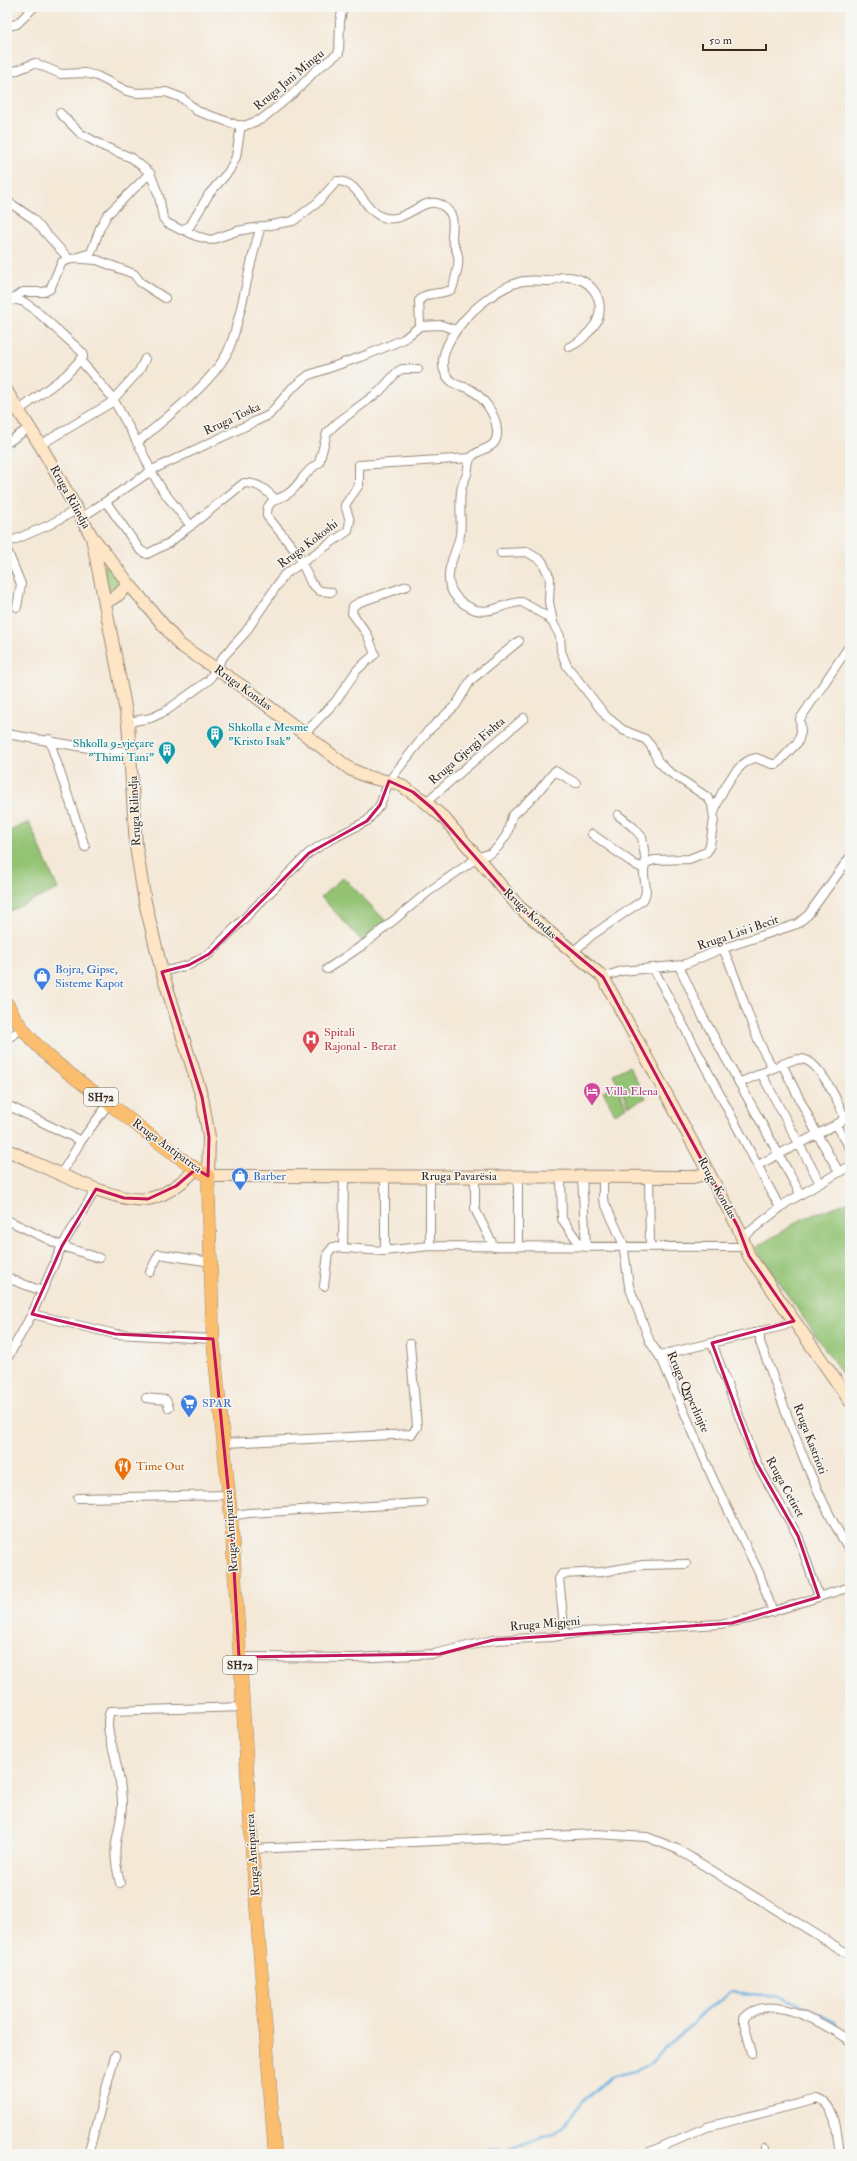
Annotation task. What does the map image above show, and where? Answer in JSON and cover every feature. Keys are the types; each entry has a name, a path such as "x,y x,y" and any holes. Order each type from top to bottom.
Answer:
{"main road":[{"name":"Rruga Antipatrea","path":"7,1004 22,1029 49,1058 196,1169 208,1176 214,1339 231,1516 239,1657 245,1707 252,1849 275,2154"}],"street":[{"path":"7,26 17,24 34,7"},
{"name":"Rruga Jani Mingu","path":"240,126 250,125 262,119 295,92 316,70 337,56 340,50 340,21 343,7"},
{"path":"7,74 36,64 61,74 91,74 127,91 137,93 161,91 175,95 197,111 240,126 236,157 231,168 209,194 190,226 184,230"},
{"path":"60,113 81,134 105,147 132,158 150,173 159,196 163,218 171,226 211,240 237,231 280,224 299,217 324,196 331,185 337,181 342,181 351,185 369,207 384,218 398,218 424,205 434,202 439,204 450,212 454,221 452,238 459,262 452,289 446,292 428,295 419,301 420,326 441,325 456,330"},
{"path":"10,300 23,292 44,292 50,289 61,265 72,259 85,257 91,253 100,228 107,216 150,173"},
{"path":"7,201 32,218 72,259 97,260 134,274 140,282 165,298"},
{"path":"137,443 211,375 226,355 233,338 251,271 253,252 261,226"},
{"path":"569,347 582,339 594,326 598,318 600,303 594,289 586,284 565,277 548,281 528,280 502,289 481,304 456,330 444,354 444,364 447,377 456,385 476,393 483,400 490,411 497,430 496,441 471,458 461,490 460,535 449,575 452,592 465,605 476,610 489,610 522,602 546,616 553,623 560,636 561,651 567,666 600,709 623,730 649,742 658,760 668,771 707,797 712,804 714,813"},
{"path":"10,300 24,302 34,309 81,349 83,357 66,376 18,410"},
{"name":"Rruga Toska","path":"7,543 49,524 79,514 106,502 151,471 264,418 275,410 292,388 309,374 369,354 404,339 420,326"},
{"path":"40,445 102,409 113,400 139,371 145,359"},
{"path":"80,360 113,400 163,491 191,526"},
{"path":"331,592 316,588 307,576 294,548 267,516 270,504 284,497 295,489 307,471 319,463 327,433 337,423 380,391 397,372 402,369 418,369"},
{"name":"Rruga Rilindja","path":"7,392 40,445 92,537 128,722 136,846 147,909 162,972 202,1097 209,1137 208,1176"},
{"path":"7,443 29,428"},
{"name":"Rruga Kokoshi","path":"128,722 151,718 166,711 209,680 226,653 245,633 284,575 343,535 350,527 345,505 359,485 359,464 471,458"},
{"path":"106,502 140,550 147,554 160,549 244,483 250,483 266,489 276,500"},
{"name":"Rruga Kondas","path":"92,537 128,584 180,645 242,686 358,774 389,781 405,787 426,802 444,818 519,907 547,932 603,977 745,1242 749,1256 850,1401"},
{"path":"7,550 21,584 17,607"},
{"path":"501,553 527,552 542,561 550,578 549,602 553,623"},
{"path":"105,603 118,595 128,584"},
{"path":"304,734 335,702 357,670 375,654 367,634 354,618 352,613 353,606 360,602 407,586"},
{"path":"162,972 189,965 209,954 309,853 328,841 368,821 380,805 389,781 428,731 456,705 471,680 519,641"},
{"path":"592,834 640,867 654,860 689,859 707,852 710,845 714,813 721,793 744,763 756,758 772,764 777,764 794,747 800,736 800,719 850,645"},
{"name":"Rruga Gjergj Fishta","path":"426,802 524,718"},
{"path":"7,734 49,739 106,751 131,751"},
{"path":"49,739 85,847"},
{"path":"327,969 366,943 428,892 477,858 491,853 498,847 506,834 512,816 535,794 555,771 576,782"},
{"path":"573,952 591,936 643,900 647,890 644,871 646,863 642,837 633,827 618,815"},
{"name":"Rruga Lisi i Becit","path":"603,977 622,970 679,966 723,949 786,929 803,920 850,857"},
{"path":"723,949 737,978 764,1054 773,1068"},
{"path":"679,966 702,1015 800,1195"},
{"path":"653,968 780,1208"},
{"path":"7,1039 22,1029"},
{"path":"739,1083 782,1064 802,1059 812,1064 831,1090 844,1116 841,1122 778,1153 758,1165"},
{"path":"782,1064 817,1134 839,1172"},
{"path":"762,1073 820,1182"},
{"path":"61,1174 81,1141 109,1103"},
{"path":"7,1105 81,1141"},
{"path":"836,1124 850,1148"},
{"path":"7,1150 96,1189 124,1198 137,1200 148,1199 176,1186 196,1169"},
{"path":"324,1286 328,1251 333,1247 385,1250 430,1246 584,1247 745,1242 780,1208 820,1182 850,1166"},
{"name":"Rruga Pavarësia","path":"208,1176 385,1175 698,1177 708,1173"},
{"path":"343,1248 344,1175"},
{"path":"385,1175 385,1250"},
{"path":"430,1176 430,1246"},
{"path":"475,1176 475,1209 494,1247"},
{"path":"518,1176 518,1247"},
{"path":"561,1177 562,1219 584,1247"},
{"path":"582,1177 584,1247"},
{"name":"Rruga Qyperlinjte","path":"602,1177 603,1199 623,1246 628,1286 650,1342 660,1356 713,1479 759,1573 774,1612"},
{"path":"650,1177 650,1246"},
{"path":"7,1359 32,1314 62,1246 96,1189"},
{"path":"7,1220 62,1246 99,1258"},
{"path":"150,1272 159,1254 211,1262"},
{"path":"7,1278 42,1292"},
{"path":"32,1314 115,1334 214,1339"},
{"path":"660,1356 783,1326 794,1321"},
{"name":"Rruga Kastrioti","path":"760,1331 760,1342 812,1477 827,1512 850,1551"},
{"name":"Rruga Cetiret","path":"712,1343 756,1462 798,1536 819,1597"},
{"path":"225,1443 412,1434 417,1427 410,1344"},
{"path":"146,1398 166,1400 169,1408"},
{"path":"78,1498 229,1495"},
{"path":"231,1516 248,1512 423,1503"},
{"path":"565,1635 559,1578 562,1574 607,1571 643,1565 686,1564"},
{"name":"Rruga Migjeni","path":"239,1657 356,1658 434,1654 493,1640 565,1635 580,1632 720,1624 774,1612 850,1587"},
{"path":"120,1883 116,1863 116,1844 121,1824 122,1804 117,1763 108,1727 107,1719 110,1711 245,1707"},
{"path":"252,1849 596,1834 646,1836 677,1849 850,1955"},
{"path":"752,2052 744,2018 755,2010 780,2007 810,2018 850,2041"},
{"path":"88,2154 115,2056"},
{"path":"645,2154 707,2127 818,2099 826,2102 832,2111 840,2154"}],"highlighted area":[{"path":"389,781 413,792 433,809 519,907 603,977 738,1227 749,1256 794,1321 712,1343 756,1462 798,1536 819,1597 732,1623 493,1640 440,1654 239,1657 231,1516 213,1339 115,1334 32,1314 62,1246 96,1189 124,1198 148,1199 176,1186 196,1169 208,1176 209,1137 202,1097 162,972 189,965 209,954 309,853 367,821 380,805"}],"green space":[{"path":"103,565 107,565 117,577 118,589 113,592 107,588"},
{"path":"29,822 58,889 7,912 7,832"},
{"path":"343,877 387,922 363,942 321,897"},
{"path":"629,1066 646,1098 629,1106 613,1074"},
{"path":"616,1085 627,1107 615,1114 603,1091"},
{"path":"850,1201 850,1385 755,1248 802,1219"}],"waterway":[{"path":"480,2154 490,2150 508,2150 543,2136 555,2133 564,2126 582,2102 610,2077 638,2070 650,2064 662,2050 686,2030 707,2009 732,1992 781,1997 835,2022 839,2031"}],"place":[{"name":"Shkolla e Mesme \"Kristo Isak\"","path":"215,749"},
{"name":"Shkolla 9-vjeçare \"Thimi Tani\"","path":"167,765"},
{"name":"Bojra, Gipse, Sisteme Kapot","path":"42,991"},
{"name":"Spitali Rajonal - Berat","path":"311,1054"},
{"name":"Villa Elena","path":"592,1106"},
{"name":"Barber","path":"240,1191"},
{"name":"SPAR","path":"189,1418"},
{"name":"Time Out","path":"123,1481"}]}
